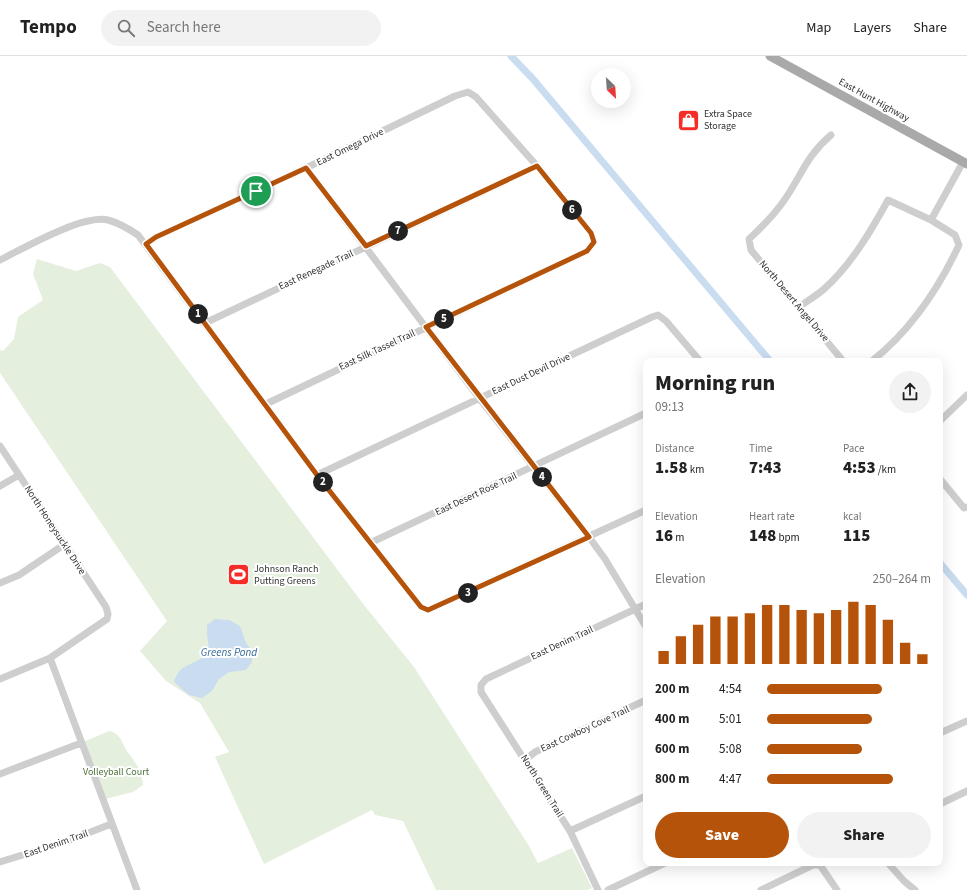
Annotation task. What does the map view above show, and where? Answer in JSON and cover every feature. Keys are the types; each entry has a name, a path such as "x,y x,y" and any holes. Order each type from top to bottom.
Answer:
{"main road":[{"name":"East Hunt Highway","path":"770,56 965,163"}],"street":[{"name":"East Omega Drive","path":"146,244 156,237 306,168 455,96 468,92 476,97 537,166"},
{"name":"North Desert Angel Drive","path":"831,135 818,145 809,157 799,177 782,203 749,239 751,250 841,358"},
{"path":"931,220 965,163"},
{"name":"East Silk Tassel Trail","path":"266,404 587,251 594,242 591,233 537,166"},
{"name":"East Renegade Trail","path":"205,323 537,166"},
{"path":"306,168 479,398 589,537 605,559 643,622"},
{"path":"799,307 824,289 848,262 873,227 888,200 931,220 955,235 959,245 935,292 912,322 875,358"},
{"path":"0,260 45,238 92,220 107,220 121,225 138,235 266,404 317,475 421,607 428,610 643,511"},
{"name":"East Dust Devil Drive","path":"317,475 658,315 666,321 697,358"},
{"path":"943,418 967,395"},
{"name":"East Desert Rose Trail","path":"370,543 643,414"},
{"name":"North Honeysuckle Drive","path":"0,446 106,607 108,614 107,619 50,658"},
{"path":"0,486 19,475"},
{"path":"943,481 966,508"},
{"path":"0,583 19,575 65,544"},
{"name":"East Denim Trail","path":"481,685 486,679 643,605"},
{"path":"0,679 50,658 136,890"},
{"name":"North Green Trail","path":"481,685 481,692 570,831 598,890"},
{"name":"East Cowboy Cove Trail","path":"525,760 535,752 643,701"},
{"path":"943,732 967,721"},
{"path":"0,774 81,743"},
{"path":"943,803 967,791"},
{"path":"570,831 643,797"},
{"name":"East Denim Trail","path":"0,862 68,841 111,824"},
{"path":"608,890 659,866"},
{"path":"761,890 811,866"},
{"path":"821,866 837,890"},
{"path":"891,866 904,881 915,890"}],"green space":[{"name":"Johnson Ranch Putting Greens","path":"37,259 76,271 100,263 110,267 364,605 414,667 529,846 538,863 572,848 592,888 587,890 436,890 403,821 375,815 372,810 264,864 215,757 229,752 200,703 166,681 140,651 167,621 0,373 0,350 3,351 14,339 18,317 43,300 33,274"},
{"name":"Volleyball Court","path":"109,731 113,732 120,738 140,771 143,785 133,792 101,800 81,743"}],"water":[{"name":"Greens Pond","path":"215,619 229,620 240,626 246,643 252,651 252,662 246,670 229,672 219,679 212,691 202,698 189,695 174,682 181,670 205,656 209,650 207,625"}],"waterway":[{"path":"511,56 533,79 767,358"},
{"path":"943,567 967,595"}],"place":[{"name":"Extra Space Storage","path":"689,120"},
{"name":"Johnson Ranch Putting Greens","path":"239,575"}],"route":[{"path":"537,166 591,233 594,242 587,251 426,327 479,398 589,537 436,607 428,610 421,607 317,475 266,404 146,244 156,237 256,191 306,168 366,246 537,166"}]}
